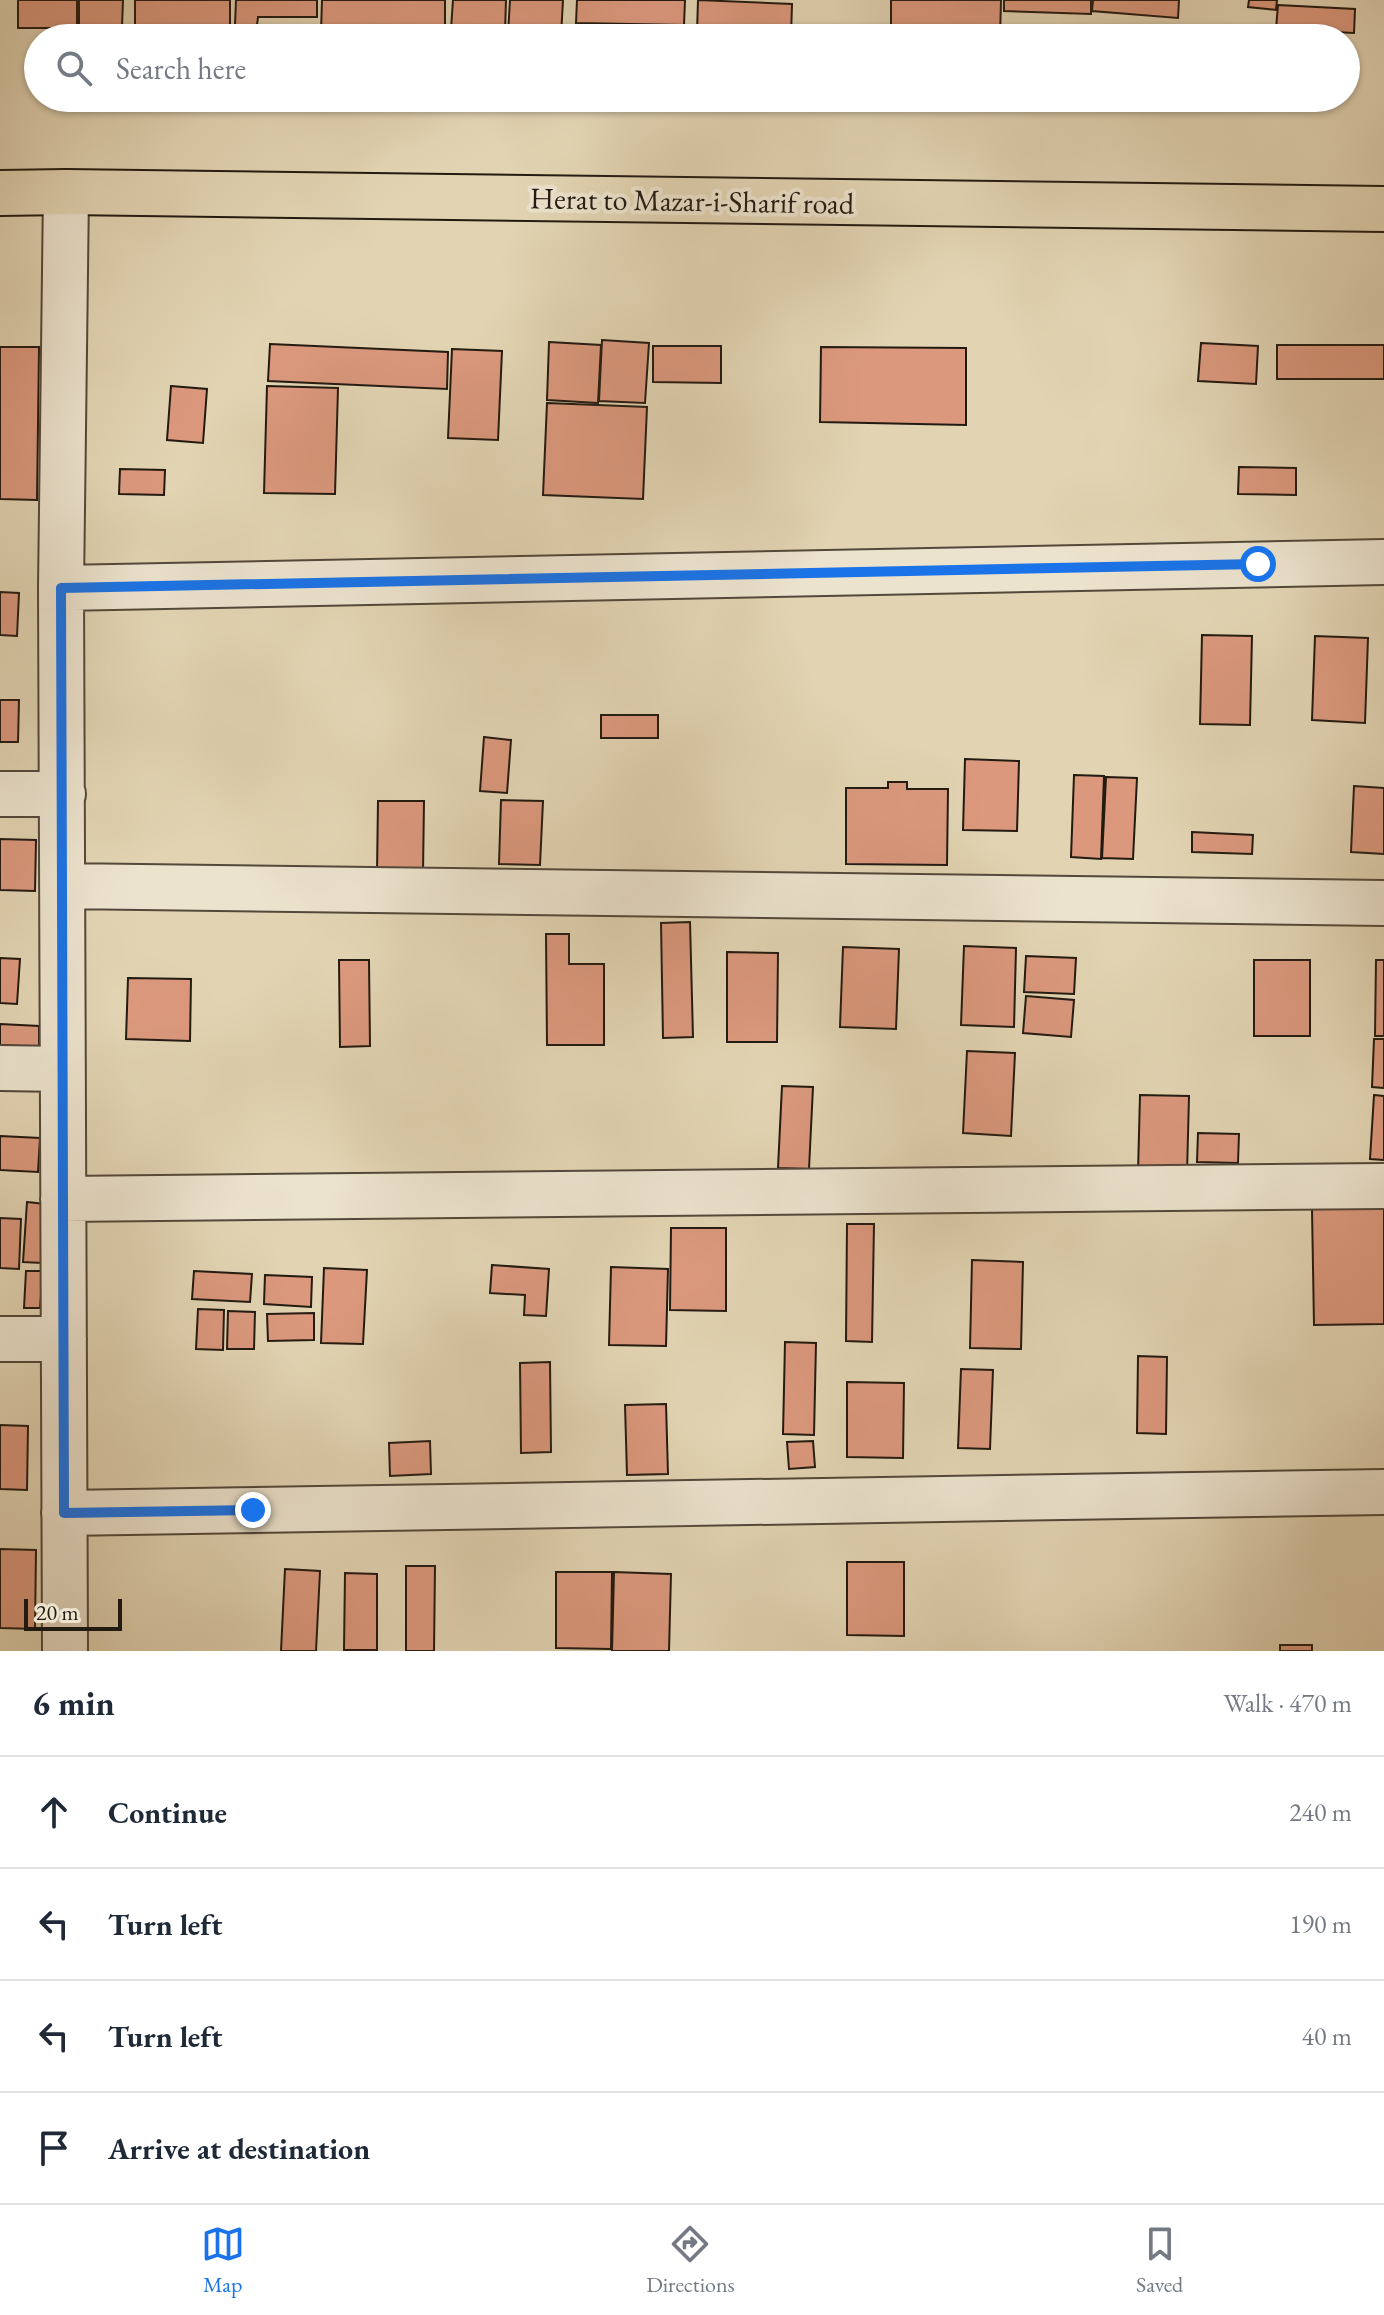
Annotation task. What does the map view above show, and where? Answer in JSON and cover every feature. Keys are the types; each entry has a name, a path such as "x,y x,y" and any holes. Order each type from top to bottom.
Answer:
{"highway":[{"name":"Herat to Mazar-i-Sharif road","path":"0,193 1384,209"}],"street":[{"path":"65,1651 61,588 66,192"},
{"path":"61,588 1384,562"},
{"path":"0,794 63,794"},
{"path":"64,886 1384,903"},
{"path":"0,1068 62,1069"},
{"path":"63,1199 1384,1186"},
{"path":"0,1339 64,1339"},
{"path":"64,1513 1384,1492"}],"building":[{"path":"18,0 77,0 77,24 24,24 24,28 18,28"},
{"path":"79,0 123,0 122,24 79,24"},
{"path":"135,0 230,0 230,24 135,24"},
{"path":"236,0 317,0 317,17 258,17 257,24 235,24"},
{"path":"322,0 445,0 445,24 321,24"},
{"path":"453,0 506,0 505,24 451,24"},
{"path":"510,0 563,0 562,24 509,24"},
{"path":"577,0 685,0 684,24 576,23"},
{"path":"698,0 792,4 791,24 697,24"},
{"path":"891,0 1001,0 1000,24 891,24"},
{"path":"1004,0 1091,0 1091,14 1004,11"},
{"path":"1093,0 1179,0 1178,18 1092,11"},
{"path":"1249,0 1277,0 1276,10 1248,7"},
{"path":"1278,5 1355,9 1354,24 1276,24"},
{"path":"602,340 649,343 645,403 599,401"},
{"path":"549,342 601,345 598,403 547,400"},
{"path":"1201,343 1258,346 1256,384 1198,381"},
{"path":"270,344 448,352 447,389 268,381"},
{"path":"1277,345 1384,345 1384,379 1277,379"},
{"path":"653,346 721,346 721,383 653,382"},
{"path":"0,347 39,347 37,500 0,499"},
{"path":"821,347 966,348 966,425 820,422"},
{"path":"452,349 502,351 498,440 448,438"},
{"path":"171,386 207,389 203,443 167,440"},
{"path":"267,386 338,388 335,494 264,493"},
{"path":"547,403 647,407 643,499 543,495"},
{"path":"1239,467 1296,468 1296,495 1238,494"},
{"path":"120,469 165,470 164,495 119,494"},
{"path":"0,592 19,593 17,636 0,635"},
{"path":"1202,635 1252,636 1250,725 1200,724"},
{"path":"1315,636 1368,638 1365,723 1312,720"},
{"path":"0,700 19,700 18,742 0,742"},
{"path":"601,715 658,715 658,738 601,738"},
{"path":"484,737 511,740 507,793 480,791"},
{"path":"965,759 1019,761 1017,831 963,830"},
{"path":"1074,775 1104,776 1101,859 1071,857"},
{"path":"1106,777 1137,778 1133,859 1102,858"},
{"path":"888,782 907,782 907,789 948,789 947,865 846,864 846,788 888,788"},
{"path":"1354,786 1384,788 1384,854 1351,852"},
{"path":"501,800 543,801 540,865 499,864"},
{"path":"378,801 424,801 423,873 377,873"},
{"path":"1192,832 1253,835 1252,854 1192,852"},
{"path":"0,839 36,840 35,891 0,890"},
{"path":"690,922 693,1037 663,1038 661,923"},
{"path":"546,934 569,934 569,964 604,964 604,1045 547,1045"},
{"path":"964,946 1016,948 1014,1027 961,1025"},
{"path":"843,947 899,949 896,1029 840,1027"},
{"path":"727,952 778,953 777,1042 727,1042"},
{"path":"1026,956 1076,958 1074,994 1024,992"},
{"path":"0,958 20,959 17,1004 0,1003"},
{"path":"339,960 369,960 370,1046 340,1047"},
{"path":"1254,960 1310,960 1310,1036 1254,1036"},
{"path":"1376,960 1384,960 1384,1036 1375,1036"},
{"path":"128,978 191,979 190,1041 126,1039"},
{"path":"1026,996 1074,1000 1071,1037 1023,1033"},
{"path":"0,1024 39,1026 39,1047 0,1045"},
{"path":"1374,1039 1384,1039 1384,1088 1372,1087"},
{"path":"967,1051 1015,1053 1011,1136 963,1133"},
{"path":"782,1086 813,1087 809,1169 778,1168"},
{"path":"1140,1095 1189,1096 1187,1174 1138,1173"},
{"path":"1374,1095 1384,1096 1384,1160 1370,1159"},
{"path":"1198,1133 1239,1134 1238,1163 1197,1162"},
{"path":"0,1136 40,1138 38,1172 0,1170"},
{"path":"27,1202 45,1204 42,1263 23,1262"},
{"path":"1384,1208 1384,1324 1314,1325 1312,1209"},
{"path":"0,1218 21,1219 19,1269 0,1268"},
{"path":"847,1224 874,1224 872,1342 846,1341"},
{"path":"671,1228 726,1228 726,1311 670,1310"},
{"path":"972,1260 1023,1262 1021,1349 970,1348"},
{"path":"492,1265 549,1269 546,1316 524,1315 525,1295 490,1293"},
{"path":"611,1267 668,1269 666,1346 609,1345"},
{"path":"324,1268 367,1270 363,1344 321,1343"},
{"path":"26,1271 43,1271 40,1308 24,1308"},
{"path":"194,1271 252,1274 250,1302 192,1299"},
{"path":"265,1275 312,1277 311,1307 264,1304"},
{"path":"198,1309 224,1310 223,1350 196,1349"},
{"path":"228,1311 255,1312 254,1349 227,1349"},
{"path":"314,1313 314,1340 268,1341 267,1314"},
{"path":"785,1342 816,1343 814,1435 783,1434"},
{"path":"1138,1356 1167,1357 1166,1434 1137,1433"},
{"path":"550,1362 551,1452 521,1453 520,1363"},
{"path":"961,1369 993,1370 990,1449 958,1448"},
{"path":"847,1382 904,1383 903,1458 847,1457"},
{"path":"666,1404 668,1474 627,1475 625,1405"},
{"path":"0,1425 28,1426 27,1490 0,1489"},
{"path":"430,1441 431,1474 390,1476 389,1443"},
{"path":"813,1441 815,1467 789,1469 787,1442"},
{"path":"0,1549 36,1550 35,1629 0,1628"},
{"path":"847,1562 904,1562 904,1636 847,1635"},
{"path":"406,1566 435,1566 434,1651 406,1651"},
{"path":"285,1569 320,1571 316,1651 281,1651"},
{"path":"556,1572 612,1572 611,1649 556,1648"},
{"path":"614,1572 671,1574 669,1651 612,1651"},
{"path":"345,1573 377,1574 377,1650 344,1650"},
{"path":"1280,1645 1312,1645 1312,1651 1280,1651"}],"route":[{"path":"253,1510 64,1513 61,588 1258,564"}]}
